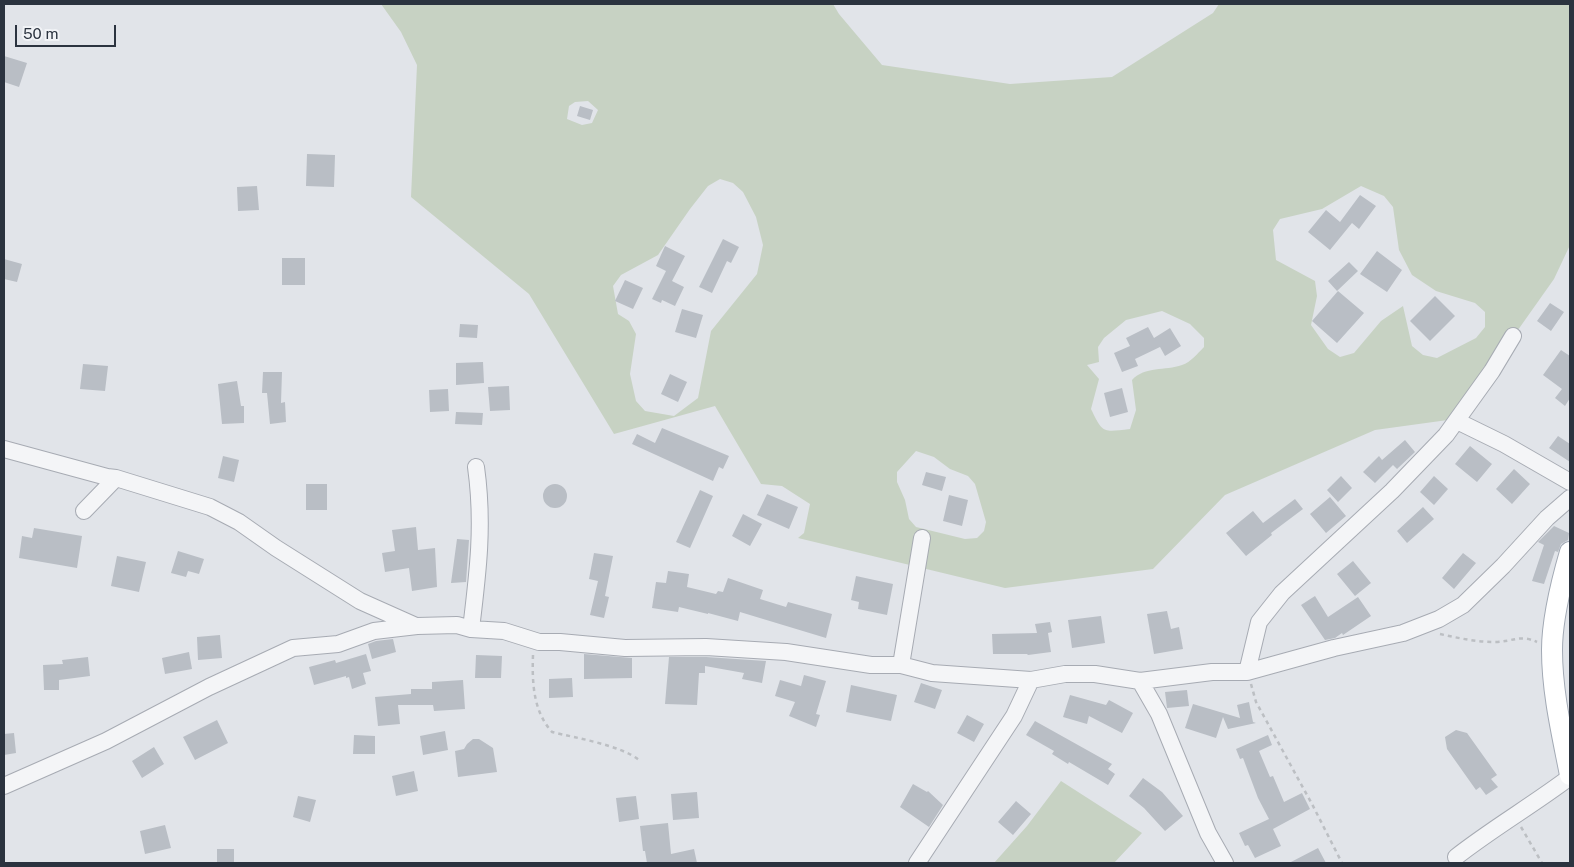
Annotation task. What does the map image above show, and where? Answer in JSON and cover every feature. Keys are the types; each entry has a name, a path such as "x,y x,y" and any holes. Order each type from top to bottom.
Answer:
{"main road":[{"path":"1570,552 1559,596 1552,649 1562,697 1570,776"}],"street":[{"path":"1247,672 1259,622 1282,592 1392,491 1457,421 1492,371 1513,336"},
{"path":"1457,421 1504,444 1570,482"},
{"path":"4,449 116,478 210,507 239,522 360,601 417,626"},
{"path":"472,629 481,544 481,499 476,467"},
{"path":"84,511 116,478"},
{"path":"4,786 106,741 209,687 293,648 338,644 374,631 417,626 456,625 472,629 504,631 539,642 625,648 706,648 786,652 870,665 902,665 932,673 1032,680 1065,674 1095,674 1140,681 1212,672 1247,672 1334,648 1403,633 1440,619 1463,604 1503,566 1547,518 1570,498"},
{"path":"902,665 922,538"},
{"path":"917,863 999,740 1014,716 1032,680"},
{"path":"1140,681 1159,714 1208,833 1225,863"},
{"path":"1456,857 1514,815 1547,795 1570,776"}],"path":[{"path":"1415,629 1481,642 1496,642 1525,637 1552,649"},
{"path":"539,642 534,642 532,675 537,707 546,726 552,732 618,749 632,754 639,760"},
{"path":"1247,672 1256,702 1342,863"},
{"path":"1514,815 1542,863"}],"green space":[{"path":"381,4 833,4 839,14 882,65 1010,84 1112,77 1213,13 1219,4 1570,4 1570,245 1554,279 1455,419 1375,430 1225,495 1153,569 1005,588 798,538 804,533 810,504 782,486 761,484 715,406 614,434 529,294 411,197 417,65 401,32","holes":["588,101 598,110 592,123 582,125 567,119 569,106 575,102","720,179 733,183 743,192 756,217 763,245 757,274 711,331 698,398 674,416 645,411 636,401 630,374 636,334 629,321 618,314 613,286 621,275 658,255 708,186","1361,186 1384,196 1393,207 1399,250 1412,275 1436,291 1475,303 1485,312 1485,327 1476,338 1437,358 1423,355 1412,346 1403,306 1381,321 1354,353 1340,357 1328,349 1311,325 1317,296 1315,281 1276,260 1273,230 1280,219 1322,209","1162,311 1190,324 1204,338 1204,347 1194,358 1185,364 1149,371 1132,380 1136,410 1130,429 1109,431 1101,427 1091,409 1099,379 1087,365 1099,362 1098,347 1104,338 1126,320","916,451 934,457 950,469 968,476 975,484 986,522 984,531 977,538 965,539 916,527 909,519 905,500 897,482 897,472"]},
{"path":"1061,781 1142,833 1114,863 994,863 1027,826"}],"building":[{"path":"4,56 27,63 19,87 4,82"},
{"path":"580,106 593,110 590,120 577,116"},
{"path":"307,154 335,155 334,187 306,186"},
{"path":"257,186 259,210 238,211 237,187"},
{"path":"1360,195 1376,206 1359,229 1352,223 1330,250 1308,232 1326,210 1340,222"},
{"path":"723,239 739,247 731,263 727,261 712,293 699,287"},
{"path":"665,246 685,256 672,281 684,287 675,306 662,300 661,303 652,299 666,271 656,266"},
{"path":"1377,251 1402,270 1387,292 1360,274"},
{"path":"282,258 305,258 305,285 282,285"},
{"path":"4,259 22,264 17,282 4,279"},
{"path":"1349,262 1358,271 1337,291 1328,281"},
{"path":"625,280 643,288 633,309 615,301"},
{"path":"1338,291 1364,313 1337,343 1312,321"},
{"path":"1435,296 1455,316 1430,341 1410,321"},
{"path":"1550,303 1564,312 1551,331 1537,321"},
{"path":"682,309 703,315 696,338 675,332"},
{"path":"460,324 478,325 477,338 459,337"},
{"path":"1148,327 1154,338 1170,328 1181,346 1165,356 1160,347 1135,359 1138,366 1122,372 1114,353 1130,346 1126,338"},
{"path":"1561,350 1570,356 1570,398 1565,406 1555,398 1562,389 1543,375"},
{"path":"483,362 484,383 456,385 456,363"},
{"path":"83,364 108,366 105,391 80,389"},
{"path":"263,372 282,372 281,403 285,402 286,422 270,424 267,393 262,393"},
{"path":"670,374 687,382 678,402 661,394"},
{"path":"237,381 241,406 244,406 244,423 222,424 218,384"},
{"path":"509,386 510,410 490,411 488,387"},
{"path":"1122,388 1128,412 1110,417 1104,393"},
{"path":"448,389 449,411 430,412 429,390"},
{"path":"456,412 483,413 482,425 455,424"},
{"path":"662,428 729,456 723,469 719,467 713,481 632,444 637,434 655,443"},
{"path":"1558,436 1570,444 1570,462 1549,448"},
{"path":"1405,440 1415,452 1397,469 1393,465 1375,483 1363,472 1379,456 1382,460"},
{"path":"1470,446 1492,464 1477,482 1455,464"},
{"path":"223,456 239,460 234,482 218,478"},
{"path":"1514,469 1530,484 1512,504 1496,489"},
{"path":"926,472 946,477 942,491 922,485"},
{"path":"1341,476 1352,488 1338,502 1327,490"},
{"path":"1434,476 1448,489 1434,505 1420,492"},
{"path":"306,484 327,484 327,510 306,510"},
{"path":"555,484 563,488 567,496 563,504 555,508 547,504 543,496 547,488"},
{"path":"700,490 713,496 690,548 676,542"},
{"path":"767,494 798,507 789,529 757,515"},
{"path":"949,495 968,500 962,526 943,521"},
{"path":"1330,497 1346,516 1326,533 1310,514"},
{"path":"1295,499 1303,509 1271,533 1272,535 1246,556 1226,533 1253,511 1263,523"},
{"path":"1423,507 1434,519 1407,543 1397,531"},
{"path":"743,514 762,524 750,546 732,536"},
{"path":"1554,526 1569,533 1568,540 1561,544 1558,552 1555,551 1544,584 1532,581 1544,545 1538,542"},
{"path":"416,527 418,550 435,548 437,587 412,591 409,568 385,572 382,553 395,551 392,530"},
{"path":"34,528 82,536 77,568 19,558 22,536 32,538"},
{"path":"457,539 469,540 466,582 451,583"},
{"path":"178,551 204,559 199,574 188,571 186,577 171,573"},
{"path":"594,553 613,556 605,596 609,597 604,618 590,615 598,581 589,579"},
{"path":"1463,553 1476,563 1454,589 1442,578"},
{"path":"117,556 146,562 139,592 111,586"},
{"path":"1353,561 1371,583 1355,596 1337,574"},
{"path":"668,571 689,574 687,587 716,594 718,591 723,592 728,578 763,590 760,599 786,607 788,602 832,614 826,638 740,612 738,621 679,607 678,612 652,608 656,582 666,583"},
{"path":"856,576 893,584 887,615 858,609 859,602 851,600"},
{"path":"1315,596 1328,617 1358,597 1371,616 1343,635 1342,633 1335,638 1325,640 1301,605"},
{"path":"1167,611 1171,629 1179,627 1183,649 1154,654 1147,614"},
{"path":"1101,616 1105,643 1072,648 1068,620"},
{"path":"1050,622 1052,632 1048,633 1051,652 1028,655 993,654 992,634 1037,633 1035,624"},
{"path":"220,635 222,658 198,660 197,637"},
{"path":"393,639 396,652 372,659 368,644"},
{"path":"189,652 192,669 165,674 162,658"},
{"path":"366,654 371,671 363,673 366,684 352,689 349,677 346,678 346,676 314,685 309,667 335,660 336,663"},
{"path":"584,654 632,658 632,678 584,679"},
{"path":"476,655 502,656 501,678 475,678"},
{"path":"88,657 90,676 59,680 59,690 44,690 43,665 63,664 62,660"},
{"path":"669,657 706,657 766,661 762,683 742,679 744,673 705,666 705,673 699,673 697,705 665,704"},
{"path":"804,675 826,681 816,714 820,715 816,727 789,716 795,702 775,696 780,680 801,686"},
{"path":"572,678 573,697 549,698 549,679"},
{"path":"463,680 465,709 434,711 433,705 398,705 400,724 378,726 375,697 411,694 411,689 432,689 432,682"},
{"path":"921,683 942,690 935,709 914,702"},
{"path":"851,685 897,695 891,721 846,712"},
{"path":"1187,690 1189,706 1167,708 1165,692"},
{"path":"1070,695 1106,705 1109,700 1133,713 1122,733 1089,716 1087,724 1063,717"},
{"path":"1249,702 1253,722 1256,723 1228,729 1223,717 1216,738 1185,728 1193,704 1240,718 1237,705"},
{"path":"967,715 984,724 974,742 957,733"},
{"path":"217,720 228,743 195,760 183,737"},
{"path":"1035,721 1112,764 1108,769 1115,774 1108,785 1069,762 1068,764 1052,754 1054,751 1026,735"},
{"path":"1456,730 1467,733 1497,775 1491,779 1498,787 1486,795 1480,787 1476,790 1447,749 1445,737"},
{"path":"445,731 448,750 423,755 420,736"},
{"path":"14,733 16,753 4,755 4,734"},
{"path":"354,735 375,736 375,754 353,754"},
{"path":"1268,735 1272,745 1259,751 1270,777 1273,776 1284,802 1302,793 1310,809 1273,829 1281,846 1255,858 1248,845 1245,846 1239,833 1269,819 1258,798 1243,758 1240,759 1236,749"},
{"path":"473,739 479,739 493,748 497,772 458,777 455,751 464,749"},
{"path":"154,747 164,764 142,778 132,761"},
{"path":"414,771 418,791 396,796 392,776"},
{"path":"1143,778 1162,792 1183,816 1165,831 1144,808 1129,796"},
{"path":"913,784 928,791 943,805 929,827 900,807"},
{"path":"697,792 699,818 673,820 671,794"},
{"path":"298,796 316,800 310,822 293,817"},
{"path":"636,796 639,819 619,822 616,798"},
{"path":"1016,801 1031,814 1013,835 998,822"},
{"path":"668,823 671,854 694,849 697,863 647,863 645,851 643,851 640,826"},
{"path":"165,825 171,848 145,854 140,831"},
{"path":"1318,848 1326,863 1289,863"},
{"path":"217,849 234,849 234,863 217,863"}]}
